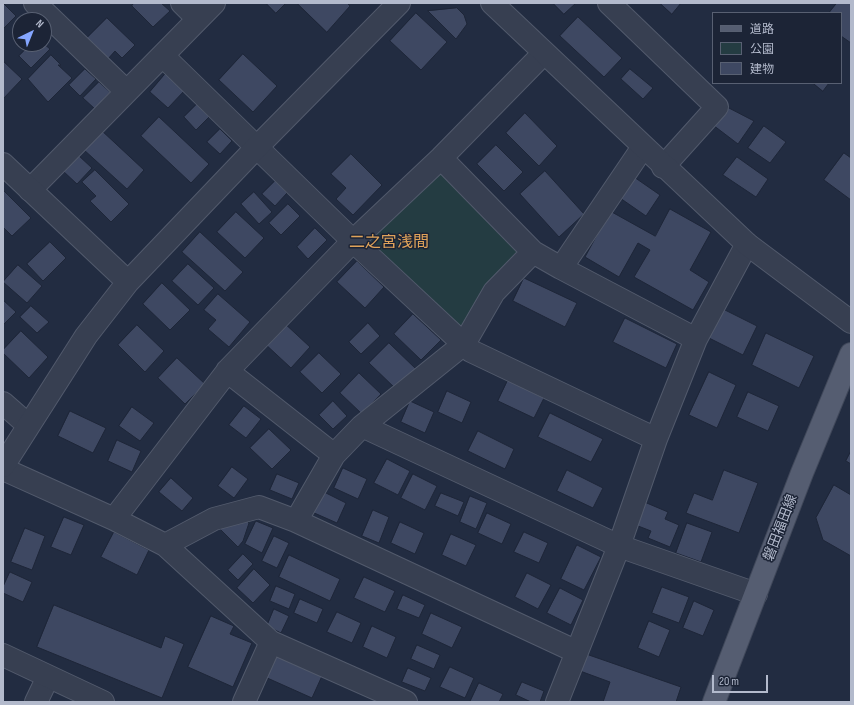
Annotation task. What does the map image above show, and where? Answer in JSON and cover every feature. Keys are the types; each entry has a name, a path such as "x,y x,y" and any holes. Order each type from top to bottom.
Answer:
{"main road":[{"name":"磐田福田線","path":"714,702 802,472 851,354"}],"street":[{"path":"34,3 126,92"},
{"path":"182,3 198,19"},
{"path":"30,190 214,3"},
{"path":"399,3 257,147 128,282 86,336 28,425 3,468 114,519 165,545 271,642 406,702"},
{"path":"492,3 663,167 747,244 851,322"},
{"path":"609,3 717,107 663,167"},
{"path":"114,519 227,371 353,241 441,158 544,53"},
{"path":"163,56 353,241 471,351 656,439"},
{"path":"562,268 643,147"},
{"path":"441,158 533,252 696,339"},
{"path":"3,164 128,282"},
{"path":"557,702 618,546 656,439 696,339 747,244"},
{"path":"296,520 334,455 362,426 464,344 494,292 533,252"},
{"path":"227,371 334,455"},
{"path":"3,403 28,425"},
{"path":"362,426 618,546 756,594"},
{"path":"165,545 214,519 259,507 296,520 577,652"},
{"path":"244,702 271,642"},
{"path":"3,656 103,702"},
{"path":"36,702 48,677"}],"green space":[{"path":"441,158 533,252 464,344 357,238"}],"building":[{"path":"3,3 12,12 12,20 3,29"},
{"path":"134,3 161,3 170,11 153,27 132,6"},
{"path":"266,3 286,3 276,13"},
{"path":"297,3 347,3 350,6 327,32"},
{"path":"553,3 576,3 564,14"},
{"path":"660,3 681,3 672,14"},
{"path":"837,3 851,3 851,43 842,37 842,12 830,12"},
{"path":"457,8 464,15 467,24 456,39 428,11"},
{"path":"416,13 447,42 421,70 390,41"},
{"path":"578,17 622,58 604,77 560,36"},
{"path":"107,18 135,45 122,58 115,51 107,60 86,39"},
{"path":"23,52 47,52 31,68 19,56"},
{"path":"243,54 277,86 253,112 219,80"},
{"path":"51,55 61,65 58,65 72,78 48,102 28,79"},
{"path":"3,61 22,79 3,99"},
{"path":"85,69 96,79 80,96 69,85"},
{"path":"630,69 653,88 643,99 621,79"},
{"path":"166,73 185,90 168,108 150,92"},
{"path":"99,82 110,92 95,109 83,98"},
{"path":"814,84 828,84 823,91"},
{"path":"197,104 209,117 196,130 184,117"},
{"path":"727,107 754,121 738,144 713,125"},
{"path":"525,113 557,146 539,166 506,133"},
{"path":"159,117 209,164 191,183 141,136"},
{"path":"764,126 786,142 770,163 748,148"},
{"path":"220,129 232,141 220,154 207,142"},
{"path":"101,130 144,170 127,189 83,149"},
{"path":"496,145 523,172 504,191 477,164"},
{"path":"844,153 851,158 851,200 824,180"},
{"path":"351,154 382,185 353,215 336,199 346,188 331,174"},
{"path":"78,155 92,168 77,184 63,171"},
{"path":"737,157 768,179 756,197 723,175"},
{"path":"95,170 129,204 111,222 90,201 96,196 82,182"},
{"path":"545,171 584,214 559,237 520,194"},
{"path":"634,177 660,195 646,216 620,198"},
{"path":"275,181 287,193 275,206 262,194"},
{"path":"3,190 31,218 12,236 3,227"},
{"path":"254,192 272,212 259,224 241,204"},
{"path":"288,204 300,216 281,235 269,223"},
{"path":"670,209 711,232 690,270 709,282 693,310 634,277 650,250 638,243 619,277 585,257 610,211 655,236"},
{"path":"236,212 264,238 245,258 217,232"},
{"path":"315,228 327,240 308,259 297,247"},
{"path":"200,232 243,272 225,291 182,252"},
{"path":"50,242 66,258 43,281 27,264"},
{"path":"357,261 384,287 365,308 337,282"},
{"path":"188,264 214,288 198,305 172,281"},
{"path":"18,265 42,286 27,303 3,282"},
{"path":"524,278 577,303 565,327 513,301"},
{"path":"162,283 190,310 170,330 143,304"},
{"path":"218,294 250,322 229,347 208,329 216,320 204,310"},
{"path":"3,300 16,312 3,325"},
{"path":"31,306 49,322 37,333 20,317"},
{"path":"723,309 757,326 743,355 709,338"},
{"path":"413,314 441,340 421,360 394,334"},
{"path":"625,318 677,344 666,368 613,342"},
{"path":"282,321 310,347 291,368 263,342"},
{"path":"368,323 380,336 361,354 349,342"},
{"path":"137,325 164,351 145,372 118,345"},
{"path":"21,331 48,357 29,378 3,353 3,350"},
{"path":"766,333 814,356 799,388 752,365"},
{"path":"389,343 416,369 397,390 369,363"},
{"path":"319,353 341,374 322,393 300,372"},
{"path":"177,358 205,384 185,404 158,378"},
{"path":"709,372 736,385 717,428 689,415"},
{"path":"359,373 381,394 362,414 340,393"},
{"path":"508,380 544,398 534,418 498,401"},
{"path":"447,391 471,402 462,423 438,412"},
{"path":"748,392 779,406 768,431 737,417"},
{"path":"333,401 347,416 333,429 319,415"},
{"path":"410,401 434,412 425,433 401,422"},
{"path":"244,406 261,419 246,438 229,425"},
{"path":"132,407 154,423 140,441 119,426"},
{"path":"70,411 106,428 93,453 58,436"},
{"path":"550,413 603,439 591,462 538,437"},
{"path":"269,429 291,450 272,469 250,448"},
{"path":"478,431 514,449 505,469 468,451"},
{"path":"117,440 141,451 132,472 108,461"},
{"path":"851,451 851,464 846,461"},
{"path":"387,459 410,471 398,495 374,483"},
{"path":"232,467 248,479 234,498 218,486"},
{"path":"343,468 367,479 358,499 334,488"},
{"path":"567,470 603,488 593,508 557,491"},
{"path":"724,470 758,483 739,533 686,513 694,493 712,500"},
{"path":"277,474 299,483 292,499 270,490"},
{"path":"413,474 437,486 425,510 401,498"},
{"path":"171,478 193,498 182,511 159,492"},
{"path":"834,485 851,495 851,556 823,540 816,518"},
{"path":"322,491 346,503 337,523 312,512"},
{"path":"441,493 464,502 458,516 435,506"},
{"path":"470,496 487,503 476,529 460,522"},
{"path":"642,501 668,512 665,519 679,525 670,547 648,538 651,531 633,524"},
{"path":"373,510 389,517 379,543 362,536"},
{"path":"487,513 511,524 502,544 478,533"},
{"path":"64,517 84,525 71,555 51,547"},
{"path":"244,518 249,523 243,541 238,547 219,528"},
{"path":"256,521 273,528 262,553 245,544"},
{"path":"400,522 424,533 415,554 391,543"},
{"path":"687,523 712,532 701,562 676,553"},
{"path":"25,528 45,536 32,570 11,562"},
{"path":"114,532 149,550 137,575 101,557"},
{"path":"524,532 548,543 539,563 514,552"},
{"path":"451,534 476,545 466,566 442,555"},
{"path":"274,536 289,543 277,568 262,561"},
{"path":"577,545 601,557 584,590 561,579"},
{"path":"243,554 253,564 238,580 228,570"},
{"path":"289,555 340,579 330,601 279,577"},
{"path":"254,569 270,585 253,603 237,588"},
{"path":"10,572 32,582 23,602 3,593 3,587"},
{"path":"527,573 551,585 538,609 515,597"},
{"path":"364,577 395,591 385,612 354,598"},
{"path":"276,586 295,594 289,609 270,601"},
{"path":"662,587 689,597 679,623 652,613"},
{"path":"560,588 583,600 571,625 547,613"},
{"path":"403,595 425,605 419,618 397,609"},
{"path":"300,599 323,609 317,623 294,613"},
{"path":"694,601 714,610 703,636 683,628"},
{"path":"54,605 161,648 165,636 184,644 162,698 37,647"},
{"path":"274,609 289,616 281,633 267,626"},
{"path":"337,612 361,623 352,643 327,632"},
{"path":"431,613 462,627 452,648 422,634"},
{"path":"211,616 234,626 230,634 252,643 233,687 188,667"},
{"path":"649,621 670,630 659,657 638,648"},
{"path":"372,626 396,637 387,658 363,647"},
{"path":"417,645 440,655 434,669 411,659"},
{"path":"586,654 681,687 676,702 603,702 610,682 580,671"},
{"path":"274,655 322,676 312,698 265,677"},
{"path":"450,667 474,678 465,698 440,687"},
{"path":"408,668 431,678 425,691 402,682"},
{"path":"522,682 544,691 540,702 531,702 516,695"},
{"path":"479,683 503,694 499,702 470,702"}],"district":[{"name":"二之宮浅間","path":"389,243"}]}
